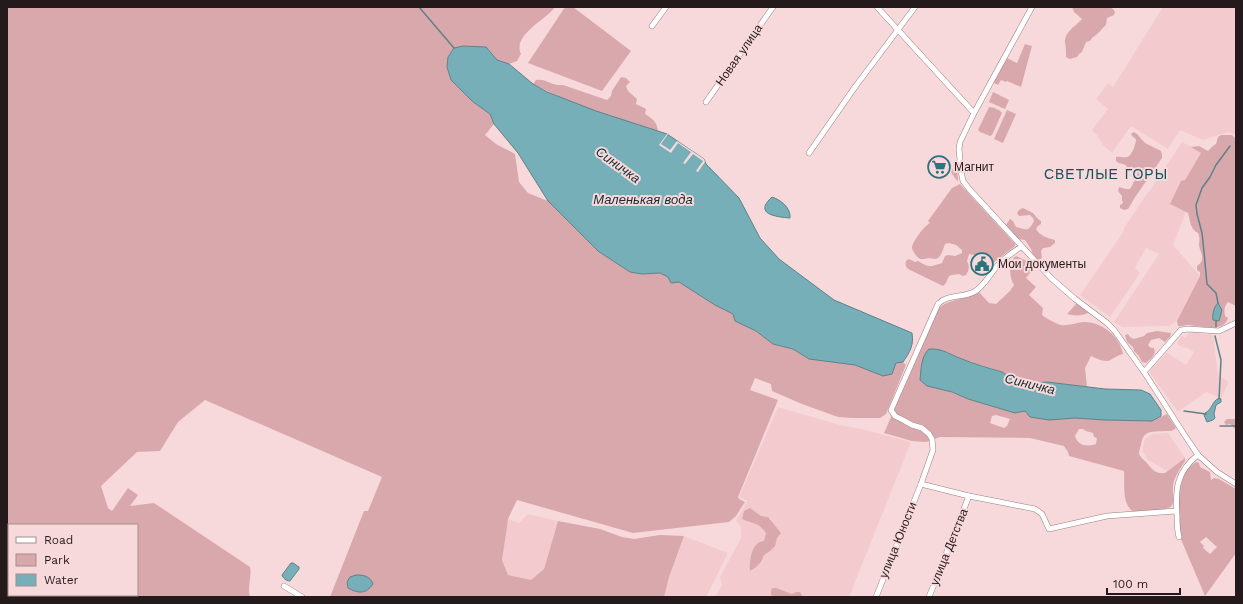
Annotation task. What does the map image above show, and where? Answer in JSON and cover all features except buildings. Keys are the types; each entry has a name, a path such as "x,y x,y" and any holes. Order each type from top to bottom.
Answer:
{"street":[{"path":"652,26 666,7"},
{"name":"Новая улица","path":"706,102 773,7"},
{"path":"877,7 899,29 974,113"},
{"path":"809,153 855,87 915,7"},
{"path":"1032,7 966,128 959,147 963,181 1021,247 1051,278 1114,330 1144,372 1198,455 1217,472 1236,484"},
{"name":"улица Юности","path":"876,597 933,450 932,439 922,428 912,425 895,416 891,410 938,304 946,298 967,295 975,291 982,285 998,264 1021,247"},
{"path":"1144,372 1181,330 1219,331 1236,323"},
{"path":"1179,537 1176,511 1176,492 1179,478 1190,461 1198,455"},
{"path":"921,484 969,496 1035,509 1042,514 1050,529 1107,516 1176,511"},
{"name":"улица Детства","path":"929,597 969,496"},
{"path":"284,586 302,597"}],"shaded area":[{"path":"1163,7 1236,7 1236,135 1228,132 1203,140 1180,130 1168,149 1131,126 1112,153 1103,145 1092,130 1108,109 1096,99 1108,83 1113,87"},
{"path":"1182,142 1202,152 1170,204 1186,212 1173,245 1200,276 1177,321 1169,326 1122,327 1114,322 1159,254 1146,248 1135,268 1140,273 1110,317 1080,295"},
{"path":"1193,332 1213,335 1218,375 1229,382 1221,398 1206,392 1178,412 1150,373 1151,369 1167,353 1186,365 1194,352 1186,347 1182,347 1183,345 1181,347 1177,344 1182,336 1185,338 1189,333"},
{"path":"778,407 840,425 862,429 911,442 849,597 715,597 722,585 720,577 741,538 741,527 736,521 747,501 739,497"},
{"path":"1168,433 1185,458 1167,471 1148,460 1142,450 1145,439 1152,434"},
{"path":"528,514 558,521 544,569 531,580 508,575 502,560 508,519 519,523"},
{"path":"684,536 728,553 706,597 663,597"}],"green space":[{"path":"7,7 555,7 525,34 521,40 521,54 517,61 509,64 497,60 486,47 463,46 454,48 448,57 447,67 451,80 472,101 490,114 494,124 485,135 496,144 515,154 519,182 528,193 548,201 598,251 630,272 642,274 660,273 679,282 715,305 733,314 735,321 756,331 773,344 793,349 809,359 855,365 883,376 897,363 903,362 906,365 886,414 880,418 838,417 772,391 771,384 755,378 750,390 778,400 738,497 745,502 736,516 729,522 633,533 517,500 508,519 502,560 508,575 531,580 544,569 558,521 600,529 622,537 634,539 660,535 684,536 669,577 664,597 330,597 364,511 368,511 382,477 205,400 178,422 160,451 137,452 101,486 108,508 112,511 128,488 138,495 130,506 154,503 250,567 250,597 7,597"},
{"path":"565,7 573,7 631,51 602,91 528,63"},
{"path":"1072,7 1109,7 1115,12 1114,15 1107,18 1106,25 1090,41 1086,42 1082,52 1077,57 1070,59 1066,57 1065,39 1068,32 1082,19 1074,12"},
{"path":"1025,44 1032,46 1021,87 1001,80 998,85 994,83 1007,58 1017,63"},
{"path":"621,77 626,78 630,82 626,86 628,91 637,99 636,104 646,109 645,114 654,121 657,125 658,131 579,105 533,84 536,80 543,80 607,100 611,96 612,91"},
{"path":"993,92 1009,100 1005,109 989,102"},
{"path":"989,107 1002,113 992,135 990,136 978,130"},
{"path":"1007,110 1016,114 1003,143 994,139"},
{"path":"1134,132 1145,143 1161,151 1162,158 1128,209 1124,210 1120,208 1120,205 1123,203 1122,196 1118,191 1119,187 1130,189 1138,173 1127,168 1126,165 1116,161 1116,157 1127,157 1131,154 1136,141 1131,134"},
{"path":"1221,135 1232,135 1236,139 1236,306 1228,302 1224,312 1225,316 1228,318 1226,323 1221,326 1210,328 1187,325 1178,326 1177,321 1200,276 1197,266 1200,264 1202,257 1198,234 1190,223 1188,213 1170,204 1181,181 1185,180 1201,153 1191,147 1199,146 1208,151 1216,144 1218,137"},
{"path":"955,165 957,166 957,181 951,172"},
{"path":"960,184 1015,244 1015,246 993,263 983,257 969,254 967,261 969,268 966,275 963,276 959,274 949,276 943,286 909,269 906,266 906,261 909,259 915,262 918,261 927,266 932,266 942,263 945,256 955,256 962,253 962,250 956,245 949,243 945,244 942,253 937,259 922,259 916,256 912,248 916,238 930,223 928,221 952,188"},
{"path":"1023,208 1033,213 1041,221 1041,224 1036,229 1040,233 1055,240 1055,243 1050,247 1043,248 1041,251 1042,258 1039,260 1034,257 1025,240 1018,239 1006,225 1010,219 1016,227 1028,229 1030,227 1034,221 1033,218 1030,215 1019,216 1017,213"},
{"path":"1016,256 1029,262 1034,268 1026,278 1036,287 1029,295 1043,308 1042,315 1061,325 1090,322 1103,327 1118,341 1123,354 1107,361 1091,356 1085,368 1087,387 1047,382 1025,384 1002,372 947,352 925,353 920,380 968,399 1015,413 1025,411 1049,420 1075,418 1152,421 1167,414 1176,428 1170,431 1152,432 1146,434 1142,440 1139,454 1154,470 1159,473 1165,473 1185,458 1185,461 1175,479 1173,501 1170,507 1158,511 1134,512 1130,509 1125,499 1124,471 1069,456 1064,446 1030,438 940,437 926,442 912,441 884,433 939,308 948,302 974,295 979,292 989,303 996,304 1010,291 1014,285 1010,270 1013,259","holes":["996,415 1010,419 1007,426 1004,428 990,423 992,416","1079,429 1093,433 1094,437 1097,438 1096,444 1083,445 1078,442 1075,436"]},
{"path":"1076,304 1088,313 1083,315 1067,314"},
{"path":"1157,331 1171,333 1170,337 1165,342 1159,338 1151,340 1148,345 1151,348 1154,348 1155,353 1146,363 1142,362 1134,351 1133,347 1127,342 1125,335 1128,334 1134,339 1144,336 1147,333"},
{"path":"1227,419 1236,419 1236,430 1230,424 1226,425 1224,422"},
{"path":"1196,462 1199,463 1200,467 1210,472 1211,480 1214,478 1219,479 1236,489 1236,553 1205,596 1180,537 1178,495 1187,469","holes":["1206,537 1217,547 1210,554 1203,548 1204,546 1200,542"]},
{"path":"750,508 761,516 768,517 781,533 777,538 775,546 764,555 761,562 756,567 750,571 752,552 758,543 764,541 766,533 758,525 742,519 744,511"},
{"path":"772,588 792,594 800,592 803,597 774,597 771,595"}],"water":[{"name":"Маленькая вода","path":"463,46 486,47 497,60 509,64 533,84 547,92 596,111 667,134 704,159 706,164 739,198 760,238 779,259 834,300 912,333 911,348 908,355 903,362 896,363 892,374 883,376 855,365 809,359 793,349 773,344 756,331 735,321 733,314 715,305 679,282 671,283 668,277 660,273 642,274 630,272 598,251 548,201 518,153 494,124 490,114 472,101 451,80 447,67 448,57 454,48"},
{"path":"772,197 785,205 789,211 790,218 779,217 769,214 766,211 765,207"},
{"path":"1218,303 1222,310 1219,321 1213,320 1214,309"},
{"path":"929,349 942,351 972,363 1002,372 1025,384 1047,382 1105,389 1141,390 1150,394 1161,410 1161,416 1152,421 1075,418 1049,420 1030,417 1025,411 1015,413 968,399 952,392 927,386 920,380 924,355"},
{"path":"1219,398 1221,399 1221,402 1216,405 1214,414 1215,418 1207,422 1204,415 1205,413"},
{"path":"291,563 299,567 299,569 289,581 282,575"},
{"path":"356,575 366,576 373,584 368,590 362,592 348,588 347,582 350,577"}],"pier":[{"path":"667,134 661,144 670,150 677,141 704,159 705,162 698,172 696,171 703,161 693,154 685,164 683,163 691,152 678,143 671,153 659,145"}],"waterway":[{"name":"Синичка","path":"419,7 454,48"},
{"path":"1218,303 1216,293 1207,284 1202,233 1196,205 1202,188 1230,146"},
{"path":"1216,321 1216,327"},
{"path":"1215,336 1221,360 1219,399"},
{"name":"Синичка","path":"1184,411 1206,414"},
{"name":"Синичка","path":"1220,426 1236,426"}],"place":[{"name":"Магнит","path":"939,167"},
{"name":"Мои документы","path":"982,264"}],"district":[{"name":"СВЕТЛЫЕ ГОРЫ","path":"1106,174"}]}
